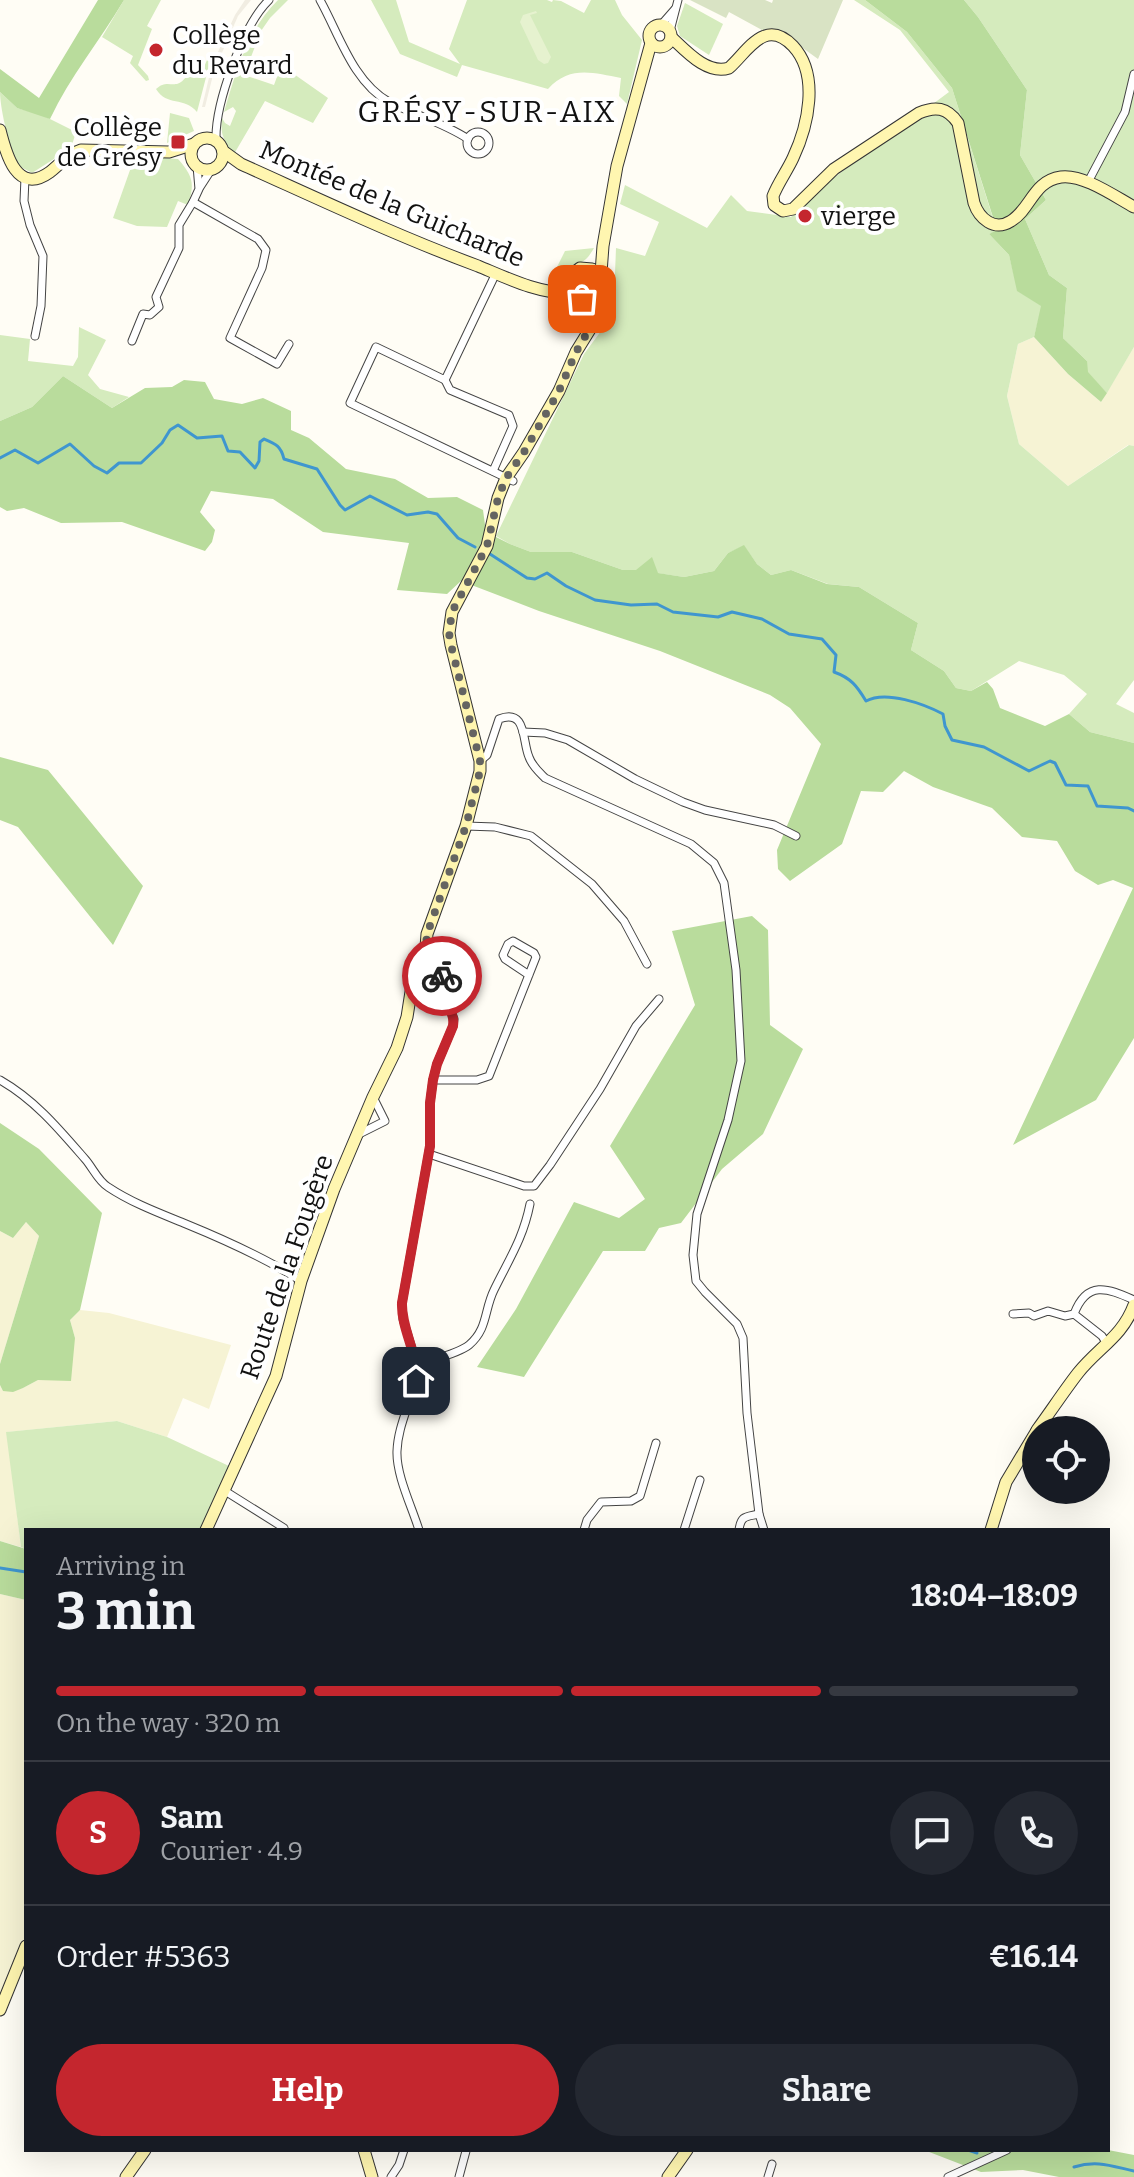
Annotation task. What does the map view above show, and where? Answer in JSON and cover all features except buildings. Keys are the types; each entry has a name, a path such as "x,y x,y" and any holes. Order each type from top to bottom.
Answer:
{"main road":[{"path":"582,297 598,292 617,166 644,71 663,38 717,70 729,68 757,38 768,35 789,42 802,59 809,85 805,124 796,152 773,196 774,205 783,211 793,209 834,169 929,109 945,110 958,123 974,203 977,212 987,222 1000,224 1011,221 1041,185 1055,178 1071,177 1088,182 1134,207"},
{"path":"0,130 12,166 25,178 42,176 73,152 81,150 169,152 194,144 201,138 212,138 218,161 195,164 169,152"},
{"path":"194,144 191,153 195,164"},
{"name":"Montée de la Guicharde","path":"218,161 241,164 397,234 535,288 582,297"},
{"path":"426,947 444,986 430,998 415,993 413,979 419,971 427,934 466,826 480,771 449,633 452,612 487,546 494,513 510,479 587,333 589,325 582,297 567,286 569,280 575,271 586,268 603,246"},
{"path":"586,268 600,279"},
{"name":"Montée de la Guicharde","path":"546,290 569,280"},
{"path":"419,971 428,968 436,971"},
{"name":"Route de la Fougère","path":"207,1528 276,1376 301,1281 334,1189 393,1056 413,989"},
{"name":"Route de la Fougère","path":"407,1017 430,998"},
{"path":"1048,1416 1078,1374 1121,1331 1134,1302"},
{"path":"992,1528 1006,1482 1022,1456"},
{"path":"0,2010 24,1951"},
{"path":"126,2177 144,2152"},
{"path":"365,2152 372,2177"},
{"path":"669,2176 686,2152"}],"street":[{"path":"212,138 222,96 249,26 269,0"},
{"path":"320,0 366,84 387,100 468,139"},
{"path":"663,38 678,4"},
{"path":"1088,182 1125,112 1134,74"},
{"path":"132,341 143,314 150,315 159,307 156,297 179,248 179,225 218,161"},
{"path":"195,164 199,189"},
{"path":"25,178 24,201 43,256 41,306 35,336"},
{"path":"193,202 258,239 266,250 262,268 230,338 277,364 289,344"},
{"path":"445,380 496,273"},
{"path":"493,471 513,426 509,415 450,390 445,380 376,347 350,403 493,471 510,479"},
{"path":"480,761 487,755 499,719 514,717 520,722 528,756 545,778 691,844 714,863 724,883 736,970 741,1061 728,1120 697,1214 693,1255 696,1281 737,1324 743,1338 747,1413 763,1528"},
{"path":"523,732 545,733 568,740 635,779 683,802 774,825 796,836"},
{"path":"466,826 495,827 531,836 592,884 624,921 647,964"},
{"path":"433,1080 477,1080 489,1076 529,975 536,957 513,941 503,955 529,975"},
{"path":"418,1528 399,1470 397,1451 416,1381 417,1365 403,1319 402,1303 429,1154 433,1080 454,1019 444,986"},
{"path":"430,998 448,1006"},
{"path":"429,1154 524,1186 534,1186 600,1089 636,1026 659,999"},
{"path":"0,1080 18,1090 52,1120 104,1185 131,1201 201,1230 301,1281"},
{"path":"357,1135 385,1121 373,1097"},
{"path":"417,1365 467,1346 484,1327 492,1292 525,1227 530,1204"},
{"path":"1074,1314 1080,1299 1106,1288 1134,1302"},
{"path":"1013,1314 1029,1313 1034,1316 1048,1311 1065,1316 1074,1314"},
{"path":"1074,1314 1102,1336 1107,1344"},
{"path":"585,1528 601,1502 631,1501 640,1496 656,1443"},
{"path":"685,1528 700,1480"},
{"path":"225,1491 284,1528"},
{"path":"739,1528 740,1521 745,1517 759,1514"},
{"path":"391,2177 403,2152"},
{"path":"459,2177 465,2152"},
{"path":"948,2177 1003,2152"},
{"path":"768,2177 772,2164"}],"shaded area":[{"path":"245,0 251,0 238,16 214,71 205,107 202,107 212,65"},
{"path":"1034,337 1068,374 1101,402 1134,347 1134,446 1128,445 1068,486 1019,444 1007,396 1018,344"},
{"path":"26,1222 39,1236 0,1364 0,1231 13,1238"},
{"path":"80,1310 109,1313 231,1345 209,1409 183,1398 167,1437 117,1421 7,1432 21,1547 0,1541 0,1385 3,1391 23,1388 38,1380 75,1338 70,1320"},
{"path":"0,1594 24,1600 24,1942 0,2002"}],"green space":[{"path":"98,0 124,0 50,119 17,108 0,92 0,69 39,98"},
{"path":"124,0 161,0 147,26 152,29 138,65 148,76 149,80 146,81 130,63 133,56 102,37"},
{"path":"278,0 288,0 261,31 244,75 274,85 282,63 292,67 291,72 328,98 313,123 265,101 234,154 228,152 222,133 222,118 230,126 236,111 233,107 224,112 238,66 250,38"},
{"path":"371,0 396,0 409,42 460,64 449,49 467,0 553,0 584,13 591,0 615,0 622,15 642,40 627,104 619,96 621,78 591,73 573,74 556,81 548,89 462,65 457,77 400,54"},
{"path":"690,0 765,0 772,3 773,0 843,0 818,59 779,31 762,30 729,12 726,18"},
{"path":"854,0 865,0 907,32 952,88 997,231 989,234 1009,255 1018,291 1042,306 1034,337 1018,344 1007,396 1019,444 1068,486 1129,445 1134,446 1134,680 1116,704 1134,713 1134,743 1090,732 1069,714 1087,694 1064,675 1019,661 971,691 956,688 944,671 911,650 918,623 859,587 828,584 791,570 771,575 757,564 744,546 728,553 714,571 684,577 623,570 572,552 531,552 496,536 584,354 604,327 614,299 616,248 645,256 659,222 620,204 625,185 707,228 731,195 747,211 791,217 832,179 949,92 900,30"},
{"path":"865,0 964,0 1027,90 1020,155 1046,200 1025,219 1049,275 1067,288 1063,338 1087,361 1088,372 1107,393 1101,402 1068,374 1034,337 1041,306 1017,291 1009,255 989,234 997,230 952,88 907,32"},
{"path":"964,0 1134,0 1134,347 1107,393 1087,372 1087,361 1063,338 1067,288 1049,275 1025,219 1046,200 1020,155 1027,90"},
{"path":"685,3 723,24 709,55 680,36 677,26"},
{"path":"536,11 530,15 551,57 544,64 538,60 520,22 523,15"},
{"path":"207,60 210,62 197,112 187,104 165,98 156,89 161,85 178,84 193,66 204,67"},
{"path":"0,92 17,108 42,115 76,132 71,148 32,173 21,167 6,131"},
{"path":"170,113 189,118 194,131 167,143"},
{"path":"135,156 178,159 190,175 192,191 188,205 178,201 167,227 137,226 113,218"},
{"path":"594,248 583,261 550,281 565,251"},
{"path":"79,327 106,340 88,375 100,389 129,397 112,408 63,376 32,407 0,421 0,335 30,339 28,361 73,366 78,357"},
{"path":"63,376 112,408 145,388 172,387 184,380 205,382 214,399 242,404 263,398 291,411 291,430 309,438 346,469 395,479 428,498 457,497 483,510 486,532 531,552 572,552 623,570 636,570 652,557 658,573 684,577 714,571 728,553 744,545 757,564 771,575 791,570 827,584 859,587 918,623 911,650 944,671 956,688 971,691 987,682 1000,708 1045,726 1069,714 1090,732 1134,743 1134,1038 1096,1100 1013,1145 1133,888 1113,880 1098,885 1075,871 1057,841 1022,837 992,808 933,787 904,771 883,792 861,791 842,844 790,881 778,869 777,850 821,744 790,708 770,695 660,651 539,611 461,581 447,594 397,590 409,543 323,532 273,499 211,491 200,512 215,530 212,542 205,551 122,522 61,523 24,508 7,511 0,507 0,421 32,407"},
{"path":"0,757 48,770 143,886 113,945 18,827 0,820"},
{"path":"752,916 768,930 770,1025 803,1049 763,1134 722,1169 681,1223 659,1228 645,1251 603,1251 524,1377 477,1367 516,1309 574,1202 619,1218 645,1199 610,1146 695,1005 672,931"},
{"path":"0,1123 39,1149 102,1213 80,1310 70,1320 75,1338 71,1381 38,1380 13,1392 3,1391 0,1385 0,1364 39,1236 26,1222 13,1238 0,1231"},
{"path":"117,1421 167,1437 229,1466 203,1528 24,1528 24,1548 21,1547 6,1432"},
{"path":"0,1541 24,1548 24,1600 0,1594"},
{"path":"1110,2150 1134,2155 1134,2177 1059,2177 1023,2170 981,2172 929,2152"}],"waterway":[{"path":"0,458 15,450 38,463 70,444 94,466 107,473 119,463 141,463 178,425 197,438 222,436 228,451 240,452 255,468 259,461 260,442 264,439 277,446 284,459 317,469 345,510 370,496 407,515 437,514 458,538 475,547"},
{"path":"490,554 527,578 535,579 547,573 595,600 631,605 657,604 673,612 718,617 732,612 762,619 789,634 822,639 836,655 834,672 853,683 866,701 884,697 926,706 943,714 952,740 984,747 1029,771 1050,761 1055,763 1066,785 1088,786 1097,806 1134,811"},
{"path":"0,1568 24,1572"},
{"path":"1074,2167 1097,2164 1134,2171"}],"way so far":[{"path":"442,976 432,969 419,971 427,934 466,826 480,771 451,645 450,619 487,546 506,478 559,391 587,333 587,311 582,299"}],"place":[{"name":"Collège du Revard","path":"156,50"},
{"name":"Collège de Grésy","path":"178,142"},
{"name":"vierge","path":"805,216"}],"district":[{"name":"GRÉSY-SUR-AIX","path":"487,112"}],"route":[{"path":"416,1381 417,1365 403,1319 402,1303 430,1146 433,1080 454,1019 448,1006 437,997 444,986 442,976"}]}
